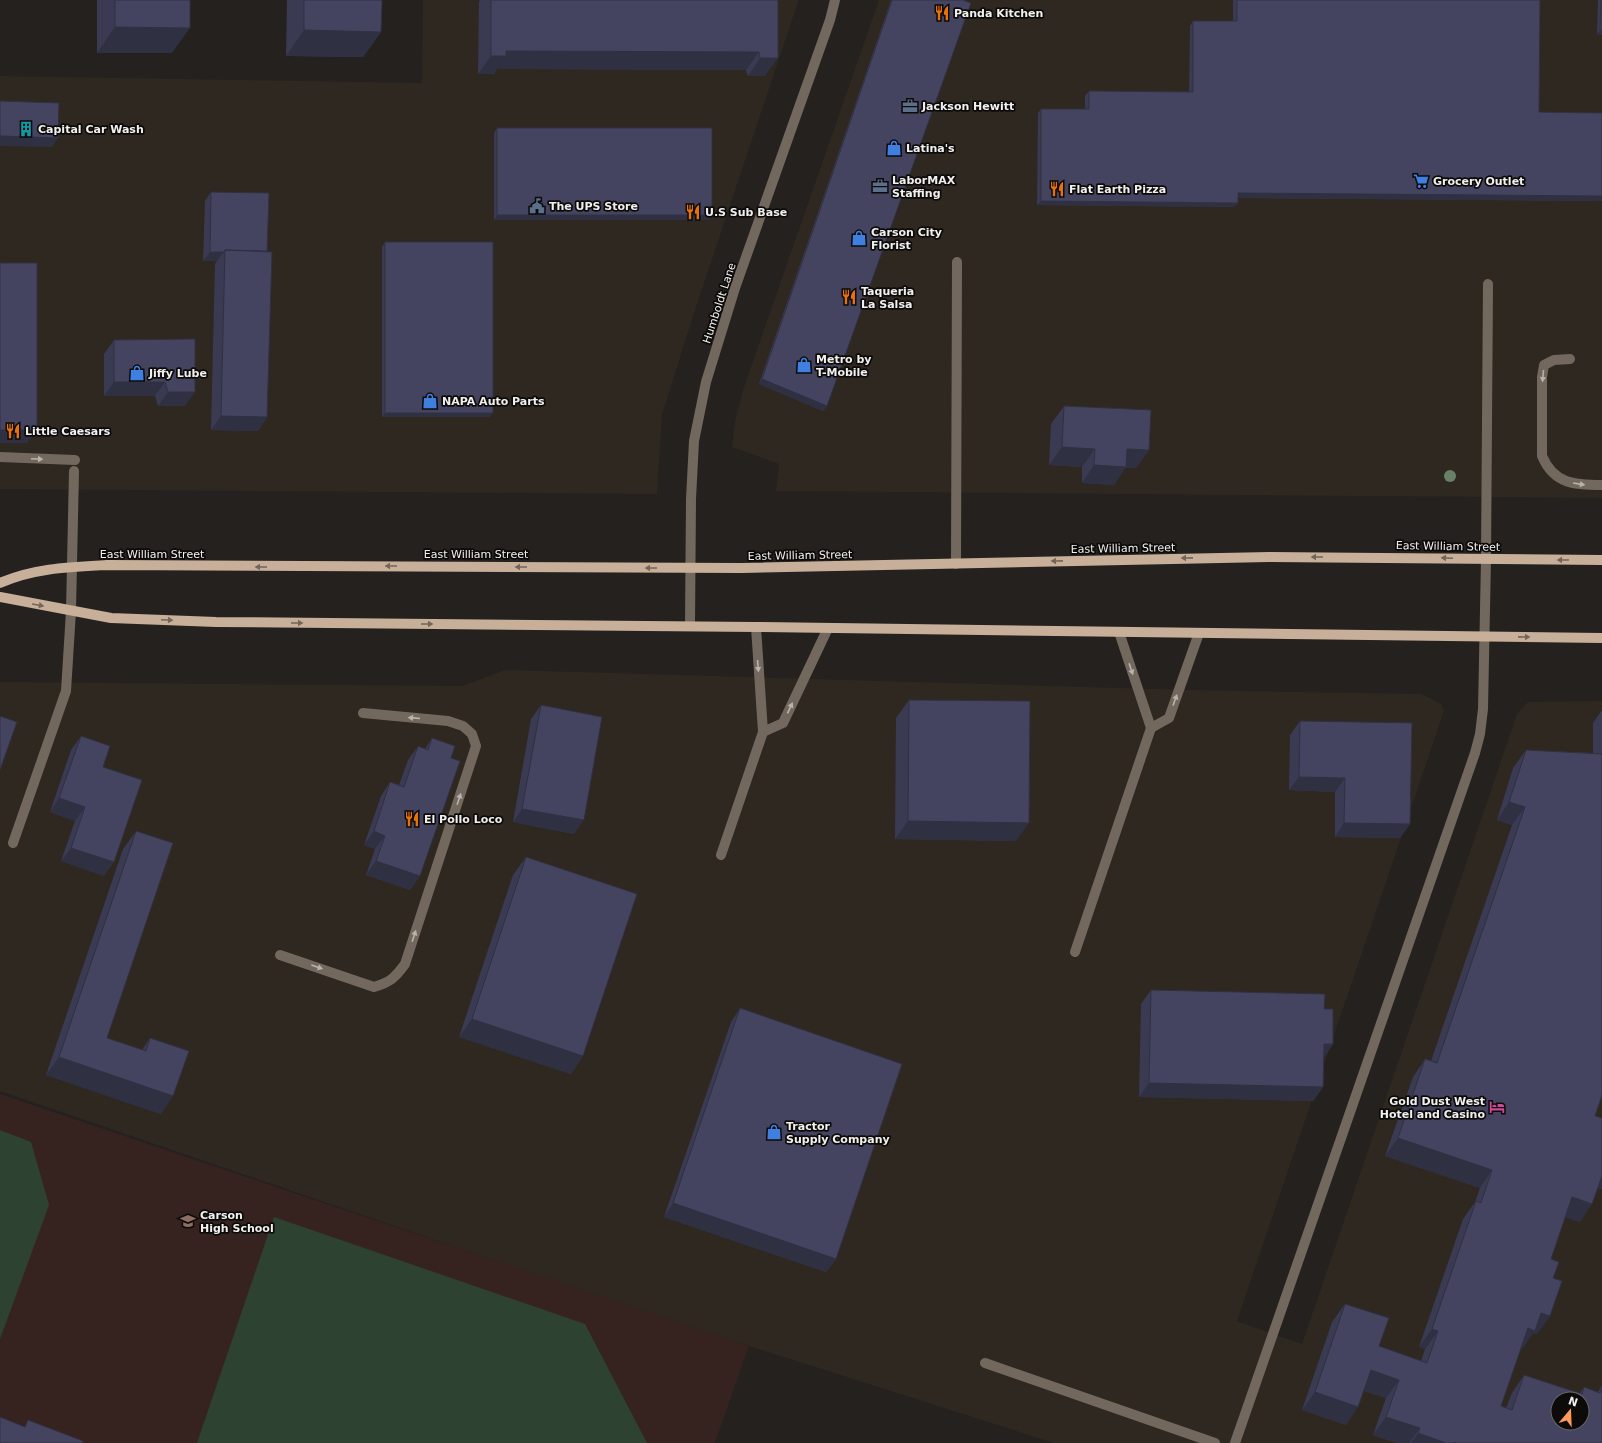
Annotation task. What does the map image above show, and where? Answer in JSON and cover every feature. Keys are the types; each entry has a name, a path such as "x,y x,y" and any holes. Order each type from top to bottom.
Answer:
{"main road":[{"name":"East William Street","path":"0,583 13,577 59,567 106,565 690,568 1269,557 1602,560"},
{"path":"0,597 111,618 216,622 690,626 1602,638"}],"street":[{"name":"Humboldt Lane","path":"690,626 690,568 694,441 706,382 736,288 830,20 835,0"},
{"path":"956,564 958,262"},
{"path":"1235,1443 1475,753 1480,734 1483,709 1485,636 1488,284"},
{"path":"1570,358 1554,360 1544,365 1542,377 1542,456 1546,465 1556,477 1566,482 1602,486"},
{"path":"0,458 75,460"},
{"path":"13,843 66,690 71,611 74,471"},
{"path":"721,855 763,732 756,627"},
{"path":"763,732 783,723 828,628"},
{"path":"1075,952 1151,728 1119,632"},
{"path":"1151,728 1169,718 1200,633"},
{"path":"280,955 374,987 388,983 397,975 404,964 476,746 472,734 463,726 448,721 363,713"},
{"path":"985,1363 1215,1443"}],"shaded area":[{"path":"423,0 798,0 694,313 662,415 657,494 0,489 0,76 422,83"},
{"path":"879,0 1602,0 1602,498 776,491 779,464 732,447 735,421 744,387"},
{"path":"505,670 1189,690 1421,694 1441,704 1444,711 1237,1321 1302,1344 1517,714 1528,702 1602,701 1602,1443 1054,1443 671,1321 0,1091 0,682 463,686"},
{"name":"Carson High School","path":"0,1094 749,1346 715,1443 0,1443"}],"green space":[{"path":"0,1130 31,1142 49,1205 0,1339"},
{"path":"274,1217 585,1324 647,1443 197,1443"}],"building":[{"path":"115,0 190,0 190,28 115,27"},
{"path":"304,0 382,0 381,32 304,30"},
{"path":"491,0 778,0 778,58 760,58 759,52 506,51 506,56 491,56"},
{"path":"892,0 963,0 971,3 827,406 762,379"},
{"path":"1237,0 1540,0 1539,112 1602,113 1602,196 1238,193 1238,203 1041,201 1041,109 1089,109 1089,91 1193,92 1193,21 1237,21"},
{"path":"1601,0 1602,30 1600,30"},
{"name":"Capital Car Wash","path":"0,101 59,103 58,138 0,136"},
{"path":"497,128 712,128 712,215 497,215"},
{"path":"211,192 269,193 267,251 225,250 224,252 210,252"},
{"path":"385,242 493,242 493,413 385,413"},
{"path":"225,250 272,252 267,417 221,416"},
{"path":"0,263 37,263 37,430 0,430"},
{"path":"195,339 195,392 168,392 165,382 114,382 114,340"},
{"path":"1064,406 1151,410 1149,450 1127,449 1126,467 1094,465 1095,449 1062,447"},
{"path":"909,700 1030,701 1029,823 908,821"},
{"path":"541,705 602,717 584,820 522,809"},
{"path":"0,716 17,722 0,770"},
{"path":"1300,721 1412,723 1410,824 1344,823 1345,778 1299,777"},
{"path":"81,736 110,746 103,767 142,780 114,862 71,848 85,807 59,798"},
{"path":"432,738 455,746 451,758 460,761 420,876 376,861 385,836 374,831 390,782 404,787 418,746 428,750"},
{"name":"Gold Dust West Hotel and Casino","path":"1526,750 1602,754 1602,1095 1595,1116 1602,1118 1602,1176 1592,1204 1572,1197 1551,1259 1559,1262 1553,1278 1562,1281 1550,1316 1541,1313 1535,1331 1528,1328 1501,1406 1512,1410 1524,1375 1573,1391 1550,1391 1550,1431 1590,1431 1590,1391 1583,1391 1584,1387 1600,1393 1602,1388 1602,1443 1446,1443 1418,1433 1420,1428 1386,1417 1399,1380 1371,1370 1358,1407 1315,1392 1345,1304 1389,1318 1379,1346 1427,1363 1438,1331 1432,1329 1476,1201 1481,1203 1492,1170 1398,1138 1425,1059 1437,1063 1525,807 1509,802"},
{"path":"136,831 173,843 107,1038 146,1051 150,1038 189,1051 173,1096 59,1057"},
{"path":"526,857 637,894 583,1056 472,1019"},
{"path":"1151,990 1325,994 1324,1009 1333,1009 1333,1044 1324,1044 1323,1087 1149,1083"},
{"path":"740,1008 902,1064 836,1259 673,1203"},
{"path":"0,1417 25,1427 28,1420 83,1441 82,1443 0,1443"}],"place":[{"name":"Panda Kitchen","path":"942,13"},
{"name":"Jackson Hewitt","path":"910,106"},
{"name":"Capital Car Wash","path":"26,129"},
{"name":"Latina's","path":"894,148"},
{"name":"Grocery Outlet","path":"1421,181"},
{"name":"LaborMAX Staffing","path":"880,186"},
{"name":"Flat Earth Pizza","path":"1057,189"},
{"name":"The UPS Store","path":"537,206"},
{"name":"U.S Sub Base","path":"693,212"},
{"name":"Carson City Florist","path":"859,238"},
{"name":"Taqueria La Salsa","path":"849,297"},
{"name":"Metro by T-Mobile","path":"804,365"},
{"name":"Jiffy Lube","path":"137,373"},
{"name":"NAPA Auto Parts","path":"430,401"},
{"name":"Little Caesars","path":"13,431"},
{"name":"El Pollo Loco","path":"412,819"},
{"name":"Gold Dust West Hotel and Casino","path":"1497,1107"},
{"name":"Tractor Supply Company","path":"774,1132"},
{"name":"Carson High School","path":"188,1221"}]}
